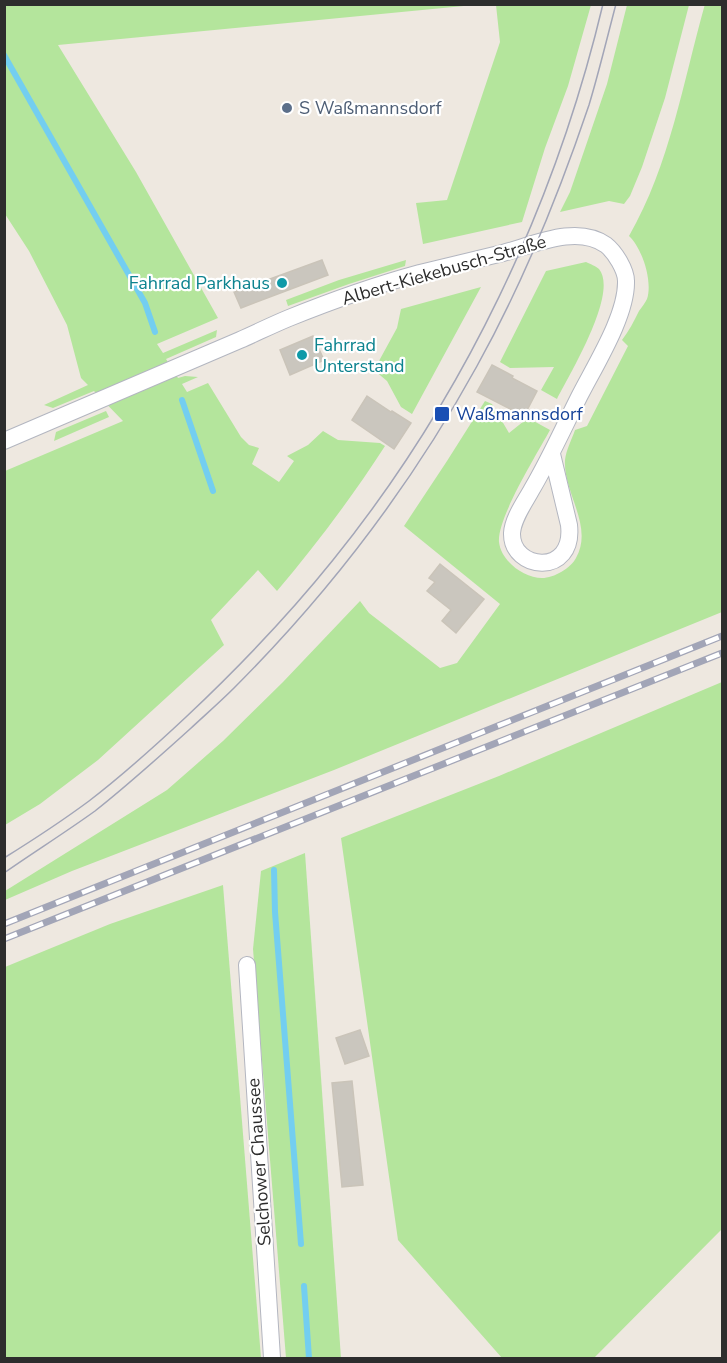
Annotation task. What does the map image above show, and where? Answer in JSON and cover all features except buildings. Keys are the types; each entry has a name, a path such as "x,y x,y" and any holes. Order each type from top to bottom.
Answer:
{"street":[{"name":"Albert-Kiekebusch-Straße","path":"4,441 288,319 349,296 418,274 547,240 570,235 588,237 606,245 620,262 626,279 624,300 616,324 552,454 516,518 512,532 514,545 522,556 532,561 545,563 558,560 571,537 552,454"},
{"name":"Selchower Chaussee","path":"247,965 272,1359"}],"green space":[{"path":"705,4 722,5 722,612 334,770 72,871 5,900 5,891 167,790 223,741 360,601 369,613 440,668 457,663 500,604 404,526 485,401 492,404 509,433 530,419 550,430 504,518 499,542 504,556 521,572 542,578 557,574 574,562 581,546 582,534 568,485 565,460 575,430 587,426 628,346 622,340 647,299 649,283 645,265 638,248 629,236 655,181 665,152"},
{"path":"5,5 474,5 58,45 136,172 218,318 157,344 163,353 217,330 216,337 166,359 178,378 198,377 182,384 187,392 208,383 241,437 249,445 259,448 252,464 279,482 294,461 287,456 308,445 323,431 338,440 380,443 385,446 360,484 277,591 258,570 211,620 224,645 98,760 40,804 5,825 5,471 123,421 94,391 53,408 44,405 88,385 81,378 67,325 29,251 5,214"},
{"path":"496,5 591,5 568,86 545,148 522,222 423,244 416,203 447,200 500,42"},
{"path":"627,5 689,5 665,98 642,167 630,196 624,204 609,201 560,212 570,192 607,84"},
{"path":"406,260 405,266 288,306 286,300 339,280"},
{"path":"586,262 599,269 603,280 603,296 590,334 557,399 541,390 554,367 510,368 500,362 546,271"},
{"path":"481,287 412,414 401,407 387,381 374,370 397,328 401,309"},
{"path":"106,411 109,417 54,441 56,432"},
{"path":"722,682 722,1229 594,1358 502,1358 398,1240 341,838 499,776"},
{"path":"305,853 341,1358 286,1358 253,949 261,871"},
{"path":"223,885 261,1358 5,1358 5,967 110,924"}],"waterway":[{"path":"4,55 145,303 155,332"},
{"path":"182,400 213,491"},
{"path":"274,870 275,912 301,1244"},
{"path":"304,1286 309,1358"}],"tram line":[{"path":"4,858 102,791 205,698 298,601 333,560 380,498 423,434 463,367 499,297 531,226 559,153 583,79 603,4"},
{"path":"4,873 95,811 229,693 303,614 367,536 397,495 452,410 494,335 525,270 553,205 589,105 616,4"}],"railway":[{"path":"4,924 722,636"},
{"path":"4,939 722,653"}],"place":[{"name":"S Waßmannsdorf","path":"287,108"},
{"name":"Fahrrad Parkhaus","path":"282,283"},
{"name":"Fahrrad Unterstand","path":"302,355"},
{"name":"Waßmannsdorf","path":"442,414"}]}
